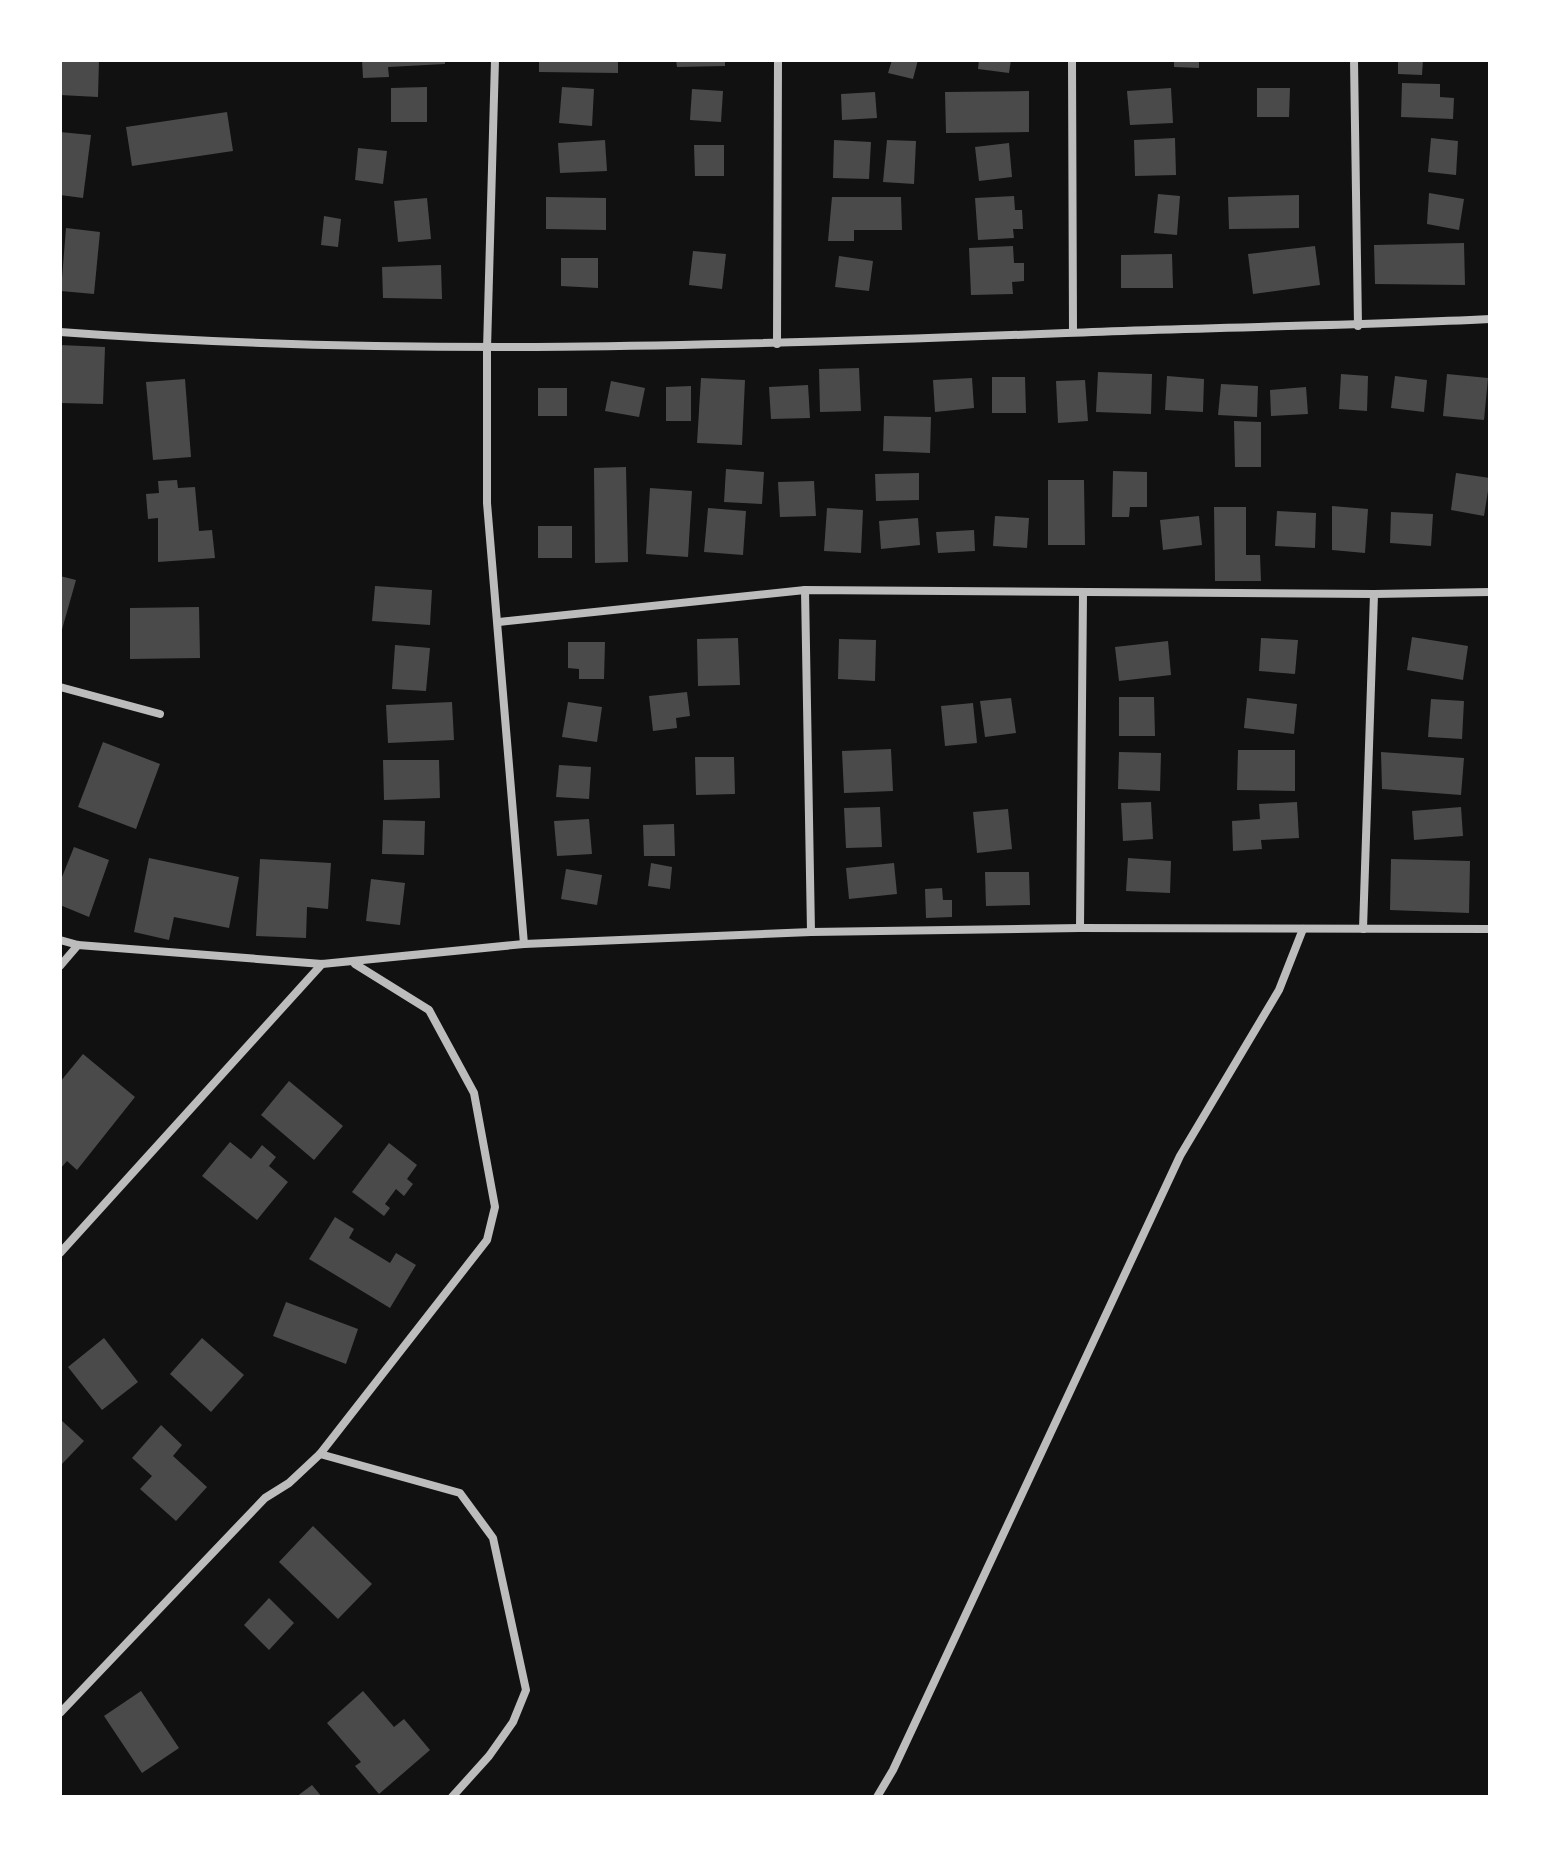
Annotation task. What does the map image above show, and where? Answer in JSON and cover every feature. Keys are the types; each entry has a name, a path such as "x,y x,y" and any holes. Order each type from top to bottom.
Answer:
{"street":[{"path":"495,60 487,349 487,503 524,944"},
{"path":"777,344 778,60"},
{"path":"1072,60 1073,332"},
{"path":"1354,60 1358,326"},
{"path":"60,332 153,339 487,349 777,344 1490,319"},
{"path":"499,622 805,590 1490,592"},
{"path":"805,590 811,932"},
{"path":"1080,928 1083,593"},
{"path":"1363,929 1374,594"},
{"path":"60,687 160,714"},
{"path":"60,940 78,945 322,964 524,944 811,932 1080,928 1490,929"},
{"path":"877,1797 900,1756 1173,1170 1279,990 1303,929"},
{"path":"60,966 78,945"},
{"path":"60,1713 265,1498 289,1483 320,1454 487,1240 495,1207 474,1093 429,1010 354,963"},
{"path":"60,1253 322,964"},
{"path":"320,1454 460,1493 493,1538 526,1690 513,1722 452,1797"}],"building":[{"path":"60,60 99,60 98,97 60,95"},
{"path":"362,60 445,60 445,64 388,67 389,77 363,78"},
{"path":"539,60 618,60 618,73 539,72"},
{"path":"676,60 725,60 725,66 677,67"},
{"path":"892,60 918,60 913,79 888,73"},
{"path":"979,60 1011,60 1009,73 978,69"},
{"path":"1174,60 1199,60 1199,68 1174,67"},
{"path":"1398,60 1423,60 1422,75 1398,74"},
{"path":"1402,83 1440,84 1440,97 1454,98 1453,119 1401,117"},
{"path":"427,87 427,122 391,122 391,88"},
{"path":"562,87 594,89 592,126 559,123"},
{"path":"1171,88 1173,123 1130,125 1127,91"},
{"path":"1257,88 1290,88 1289,117 1257,117"},
{"path":"692,89 723,91 721,122 690,120"},
{"path":"1029,91 1029,132 946,133 945,92"},
{"path":"875,92 877,118 842,120 841,94"},
{"path":"227,112 233,151 132,166 126,127"},
{"path":"60,132 91,135 83,198 60,195"},
{"path":"1175,138 1176,175 1135,176 1134,140"},
{"path":"1431,138 1458,141 1456,175 1428,172"},
{"path":"605,140 607,171 560,173 558,143"},
{"path":"834,140 871,142 869,179 833,178"},
{"path":"887,140 916,141 914,184 883,182"},
{"path":"1009,143 1012,177 979,181 975,147"},
{"path":"694,145 724,145 724,176 695,176"},
{"path":"358,148 387,151 383,184 355,180"},
{"path":"1429,193 1464,199 1459,230 1427,224"},
{"path":"1158,194 1180,196 1177,235 1154,233"},
{"path":"1299,195 1299,228 1229,229 1228,197"},
{"path":"1014,196 1015,210 1022,210 1023,229 1013,229 1014,238 978,240 975,198"},
{"path":"546,197 606,198 606,230 546,229"},
{"path":"832,197 901,197 902,230 854,230 854,241 828,241"},
{"path":"427,198 431,239 398,242 394,201"},
{"path":"324,216 341,219 338,247 321,245"},
{"path":"66,228 100,232 94,294 61,291"},
{"path":"1464,243 1465,285 1375,284 1374,245"},
{"path":"1013,246 1014,263 1024,263 1024,281 1012,282 1013,294 971,295 969,248"},
{"path":"1315,246 1320,285 1253,294 1248,254"},
{"path":"693,251 726,254 722,289 689,285"},
{"path":"1172,254 1173,288 1121,288 1121,255"},
{"path":"839,256 873,261 869,291 835,287"},
{"path":"561,258 598,258 598,288 561,286"},
{"path":"441,265 442,299 383,298 382,267"},
{"path":"60,345 105,347 103,404 60,403"},
{"path":"859,368 861,411 820,412 819,369"},
{"path":"1098,372 1152,374 1151,414 1096,412"},
{"path":"1341,374 1368,376 1367,411 1339,409"},
{"path":"1447,374 1488,378 1484,420 1443,416"},
{"path":"1167,376 1204,379 1203,412 1165,410"},
{"path":"1395,376 1427,380 1424,412 1391,408"},
{"path":"992,377 1025,377 1026,413 992,413"},
{"path":"701,378 745,380 742,445 697,443"},
{"path":"972,378 974,408 935,412 933,380"},
{"path":"185,379 191,457 153,460 146,382"},
{"path":"1085,380 1088,421 1058,423 1056,381"},
{"path":"611,381 645,388 639,417 605,411"},
{"path":"1221,384 1258,386 1257,417 1218,415"},
{"path":"808,385 810,418 771,419 769,387"},
{"path":"691,386 691,421 666,421 666,387"},
{"path":"1306,387 1308,414 1271,416 1270,390"},
{"path":"538,388 567,388 567,416 538,416"},
{"path":"884,416 931,417 930,453 883,451"},
{"path":"1234,421 1261,422 1261,467 1235,467"},
{"path":"626,467 628,562 595,563 594,468"},
{"path":"726,469 764,472 762,504 724,502"},
{"path":"1113,471 1147,472 1147,507 1130,507 1129,517 1112,517"},
{"path":"919,473 919,500 876,501 875,474"},
{"path":"1456,473 1490,478 1484,516 1451,510"},
{"path":"177,480 178,488 195,487 199,531 212,530 215,558 158,562 158,518 148,519 146,494 159,493 158,481"},
{"path":"1048,480 1084,480 1085,545 1048,545"},
{"path":"814,481 816,516 780,517 778,482"},
{"path":"650,488 692,491 688,557 646,554"},
{"path":"1332,506 1368,509 1365,553 1332,550"},
{"path":"1214,507 1246,507 1246,555 1260,555 1261,581 1215,581"},
{"path":"708,508 746,511 743,555 704,552"},
{"path":"827,508 863,510 861,553 824,551"},
{"path":"1277,511 1316,513 1315,548 1275,546"},
{"path":"1391,512 1433,514 1431,546 1390,543"},
{"path":"995,516 1029,518 1027,548 993,546"},
{"path":"1199,516 1202,545 1163,550 1160,520"},
{"path":"918,518 920,545 881,549 879,521"},
{"path":"538,526 572,526 572,558 538,558"},
{"path":"974,530 975,551 938,553 936,532"},
{"path":"60,576 76,580 61,633 60,633"},
{"path":"375,586 432,590 430,625 372,621"},
{"path":"199,607 200,658 130,659 130,608"},
{"path":"1412,637 1468,646 1463,680 1407,670"},
{"path":"738,638 740,685 698,686 697,639"},
{"path":"1261,638 1298,640 1295,674 1259,671"},
{"path":"839,639 876,640 875,681 838,679"},
{"path":"1168,641 1171,675 1119,681 1115,647"},
{"path":"568,642 605,642 604,679 579,679 579,669 568,668"},
{"path":"395,645 430,648 426,691 392,689"},
{"path":"687,692 690,716 676,718 677,728 653,731 649,696"},
{"path":"1119,697 1154,697 1155,736 1119,736"},
{"path":"1011,698 1016,733 985,737 980,701"},
{"path":"1247,698 1297,704 1294,734 1244,728"},
{"path":"1431,699 1464,701 1462,739 1428,737"},
{"path":"452,702 454,740 388,743 386,705"},
{"path":"568,702 602,707 597,742 562,737"},
{"path":"973,703 977,743 945,746 941,706"},
{"path":"103,742 160,764 136,829 78,807"},
{"path":"891,749 893,791 844,793 842,751"},
{"path":"1238,750 1295,750 1295,791 1237,790"},
{"path":"1119,752 1161,753 1160,791 1118,789"},
{"path":"1381,752 1464,758 1461,795 1382,789"},
{"path":"695,757 734,757 735,794 696,795"},
{"path":"383,760 439,760 440,798 384,800"},
{"path":"559,765 591,767 589,799 556,797"},
{"path":"1151,802 1153,839 1123,841 1121,803"},
{"path":"1297,802 1299,838 1261,840 1262,849 1233,851 1232,821 1260,819 1259,804"},
{"path":"880,807 882,847 846,848 844,808"},
{"path":"1461,807 1463,836 1414,840 1412,811"},
{"path":"1008,809 1012,849 977,853 973,812"},
{"path":"589,819 592,854 557,856 554,821"},
{"path":"383,820 425,821 424,855 382,854"},
{"path":"674,824 675,856 644,856 643,825"},
{"path":"74,847 109,860 89,917 60,905 60,882"},
{"path":"149,858 239,877 229,928 174,917 169,940 134,932"},
{"path":"1128,858 1171,861 1170,893 1126,891"},
{"path":"260,859 331,863 328,909 307,907 306,938 256,936"},
{"path":"1391,859 1470,861 1469,913 1390,910"},
{"path":"651,863 672,867 670,889 648,886"},
{"path":"894,863 897,894 849,899 846,868"},
{"path":"566,869 602,875 597,905 561,899"},
{"path":"985,872 1029,872 1030,905 986,906"},
{"path":"371,879 405,883 400,925 366,921"},
{"path":"942,888 943,900 952,900 952,917 926,918 925,889"},
{"path":"83,1054 135,1097 77,1170 67,1161 60,1169 60,1082"},
{"path":"289,1081 343,1126 314,1160 261,1115"},
{"path":"230,1142 251,1159 262,1145 276,1157 269,1166 288,1182 257,1220 202,1176"},
{"path":"389,1143 417,1165 407,1179 413,1184 404,1196 396,1189 385,1204 390,1208 384,1216 352,1192"},
{"path":"335,1217 354,1229 349,1238 390,1263 396,1253 416,1265 390,1308 309,1259"},
{"path":"286,1302 358,1329 346,1364 273,1336"},
{"path":"104,1338 138,1382 102,1410 68,1367"},
{"path":"202,1338 244,1375 211,1412 170,1374"},
{"path":"60,1419 84,1441 60,1466"},
{"path":"161,1425 182,1445 173,1456 207,1487 176,1521 140,1489 152,1476 132,1458"},
{"path":"313,1526 372,1584 338,1619 279,1562"},
{"path":"269,1598 294,1623 269,1650 244,1625"},
{"path":"141,1691 179,1748 142,1773 104,1716"},
{"path":"363,1691 394,1727 404,1719 430,1750 379,1794 355,1766 361,1762 327,1723"},
{"path":"312,1785 322,1797 296,1797"}]}
